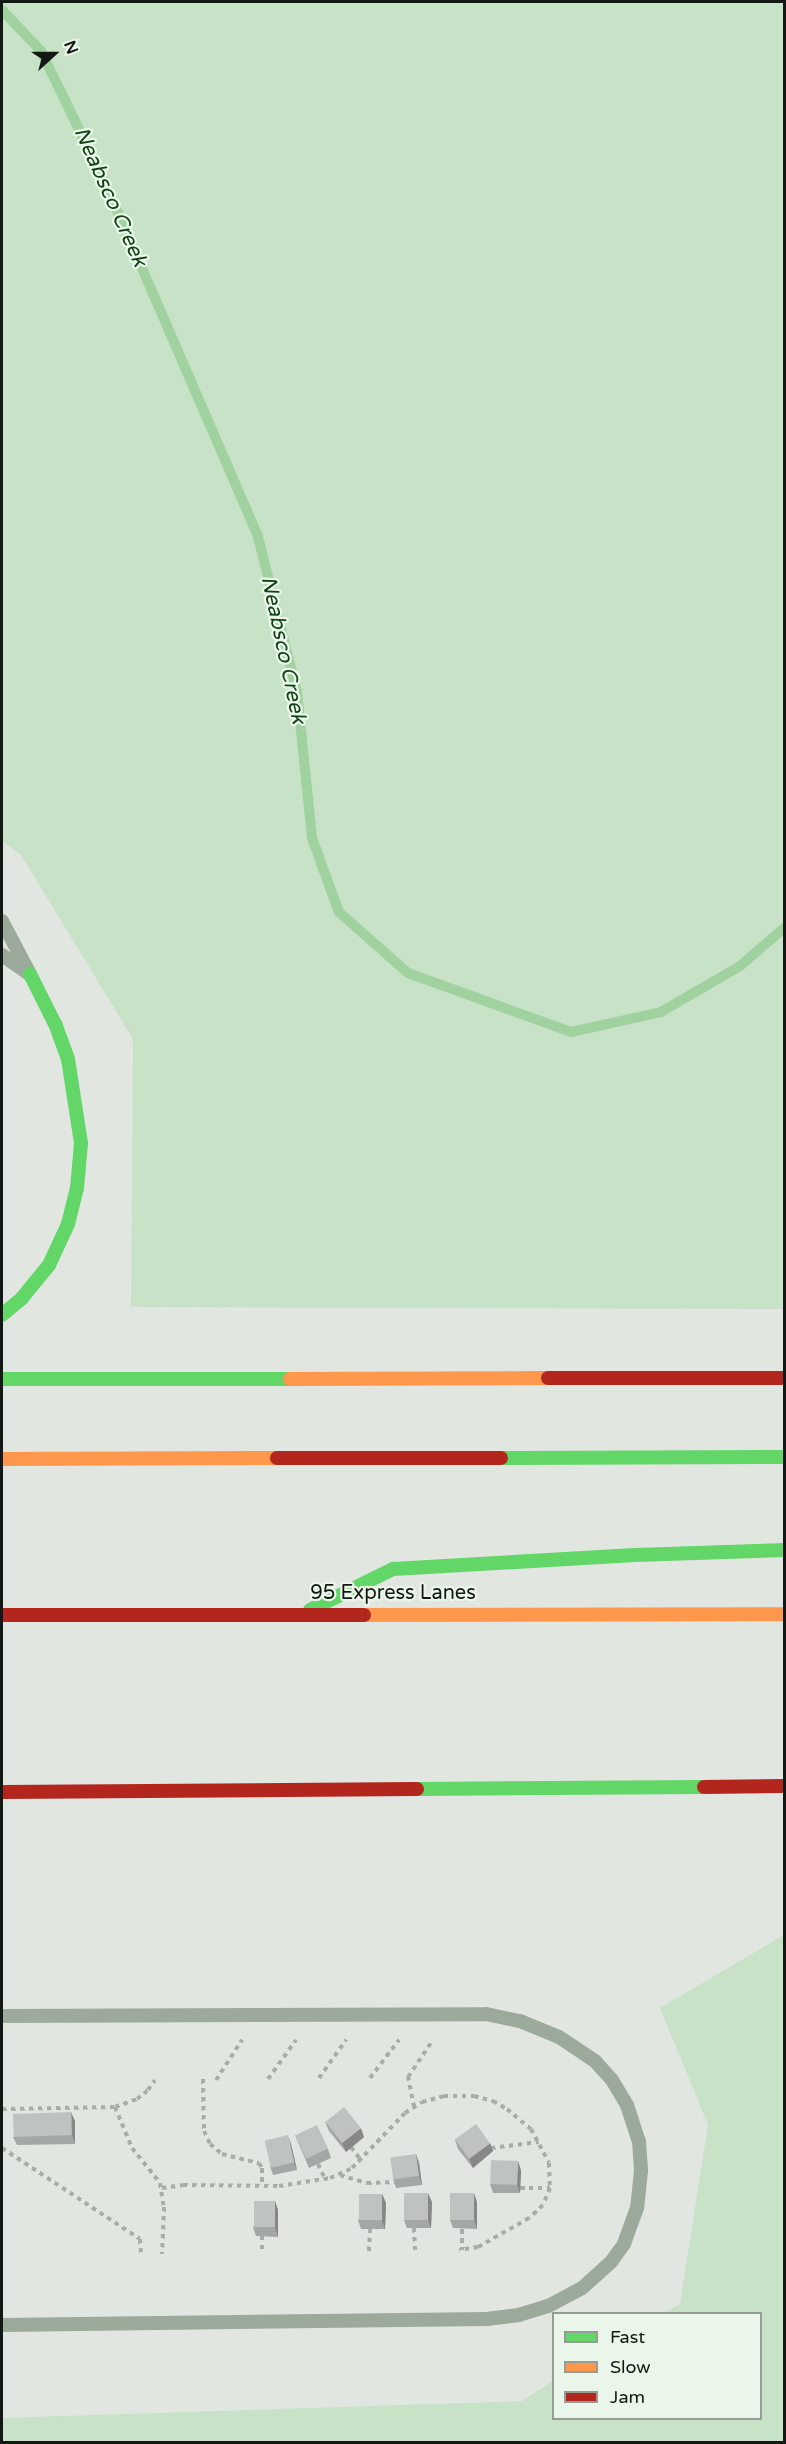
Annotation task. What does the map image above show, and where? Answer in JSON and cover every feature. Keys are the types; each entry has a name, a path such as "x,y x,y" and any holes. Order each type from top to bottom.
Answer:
{"highway":[{"path":"2,1315 22,1298 49,1265 68,1224 77,1188 81,1143 68,1059 55,1024 30,974"},
{"path":"2,1379 784,1377"},
{"path":"2,1459 784,1457"},
{"path":"304,1613 393,1569 635,1555 784,1550"},
{"name":"95 Express Lanes","path":"2,1615 784,1614"},
{"path":"2,1792 716,1789 784,1786"},
{"path":"716,1789 784,1792"}],"lane":[{"path":"2,921 30,974"},
{"path":"2,955 30,974"},
{"path":"2,2016 486,2014 520,2020 559,2037 595,2061 612,2079 627,2105 640,2151 642,2171 637,2208 624,2244 611,2262 582,2288 548,2306 519,2315 488,2319 2,2325"}],"path":[{"path":"370,2078 418,2014"},
{"path":"414,2107 408,2077 450,2014"},
{"path":"216,2080 259,2015"},
{"path":"268,2079 314,2015"},
{"path":"319,2079 364,2015"},
{"path":"203,2079 204,2131 210,2144 222,2154 259,2163 262,2168 262,2186"},
{"path":"2,2109 115,2107 137,2098 148,2090 155,2080"},
{"path":"162,2188 183,2185 262,2186 325,2179 340,2175 414,2107 428,2099 444,2096 486,2099 514,2114 531,2129 549,2163 550,2188 543,2205 529,2218 478,2247 460,2250 462,2229"},
{"path":"115,2107 132,2148 159,2179 162,2188 162,2253"},
{"path":"491,2148 539,2142"},
{"path":"351,2147 360,2159"},
{"path":"2,2148 140,2239 141,2254"},
{"path":"318,2164 325,2179"},
{"path":"340,2175 367,2183 395,2182"},
{"path":"520,2188 550,2188"},
{"path":"414,2228 415,2250"},
{"path":"369,2251 370,2229"},
{"path":"262,2236 262,2252"}],"green space":[{"path":"2,2 784,2 784,1309 131,1307 133,1039 21,855 2,841"},
{"path":"784,1935 784,2442 2,2442 2,2418 522,2401 552,2382 552,2420 762,2420 762,2312 666,2312 680,2304 708,2125 660,2008"}],"building":[{"path":"344,2107 361,2128 342,2143 325,2122"},
{"path":"71,2112 72,2135 14,2137 13,2114"},
{"path":"476,2124 490,2143 469,2159 455,2139"},
{"path":"317,2125 328,2149 306,2159 295,2135"},
{"path":"288,2135 294,2162 271,2168 265,2140"},
{"path":"416,2154 419,2176 393,2179 390,2158"},
{"path":"491,2160 518,2161 517,2185 490,2184"},
{"path":"404,2193 428,2193 428,2220 404,2220"},
{"path":"450,2193 474,2193 474,2220 450,2220"},
{"path":"359,2194 382,2194 382,2220 359,2220"},
{"path":"254,2201 275,2201 275,2227 254,2227"}],"waterway":[{"name":"Neabsco Creek","path":"2,10 41,51 106,185 258,537 297,692 312,838 339,912 408,973 571,1032 661,1012 740,966 784,928"}],"traffic: fast":[{"path":"2,1315 22,1298 49,1265 68,1224 77,1188 81,1143 68,1059 55,1024 30,974"},
{"path":"2,1379 290,1379"},
{"path":"501,1458 784,1457"},
{"path":"310,1610 393,1569 635,1555 784,1550"},
{"path":"417,1789 704,1787"}],"traffic: slow":[{"path":"290,1379 548,1378"},
{"path":"2,1459 277,1458"},
{"path":"364,1615 784,1614"}],"traffic: jam":[{"path":"548,1378 784,1378"},
{"path":"277,1458 501,1458"},
{"path":"2,1615 364,1615"},
{"path":"704,1787 784,1786"},
{"path":"2,1792 417,1789"}]}
